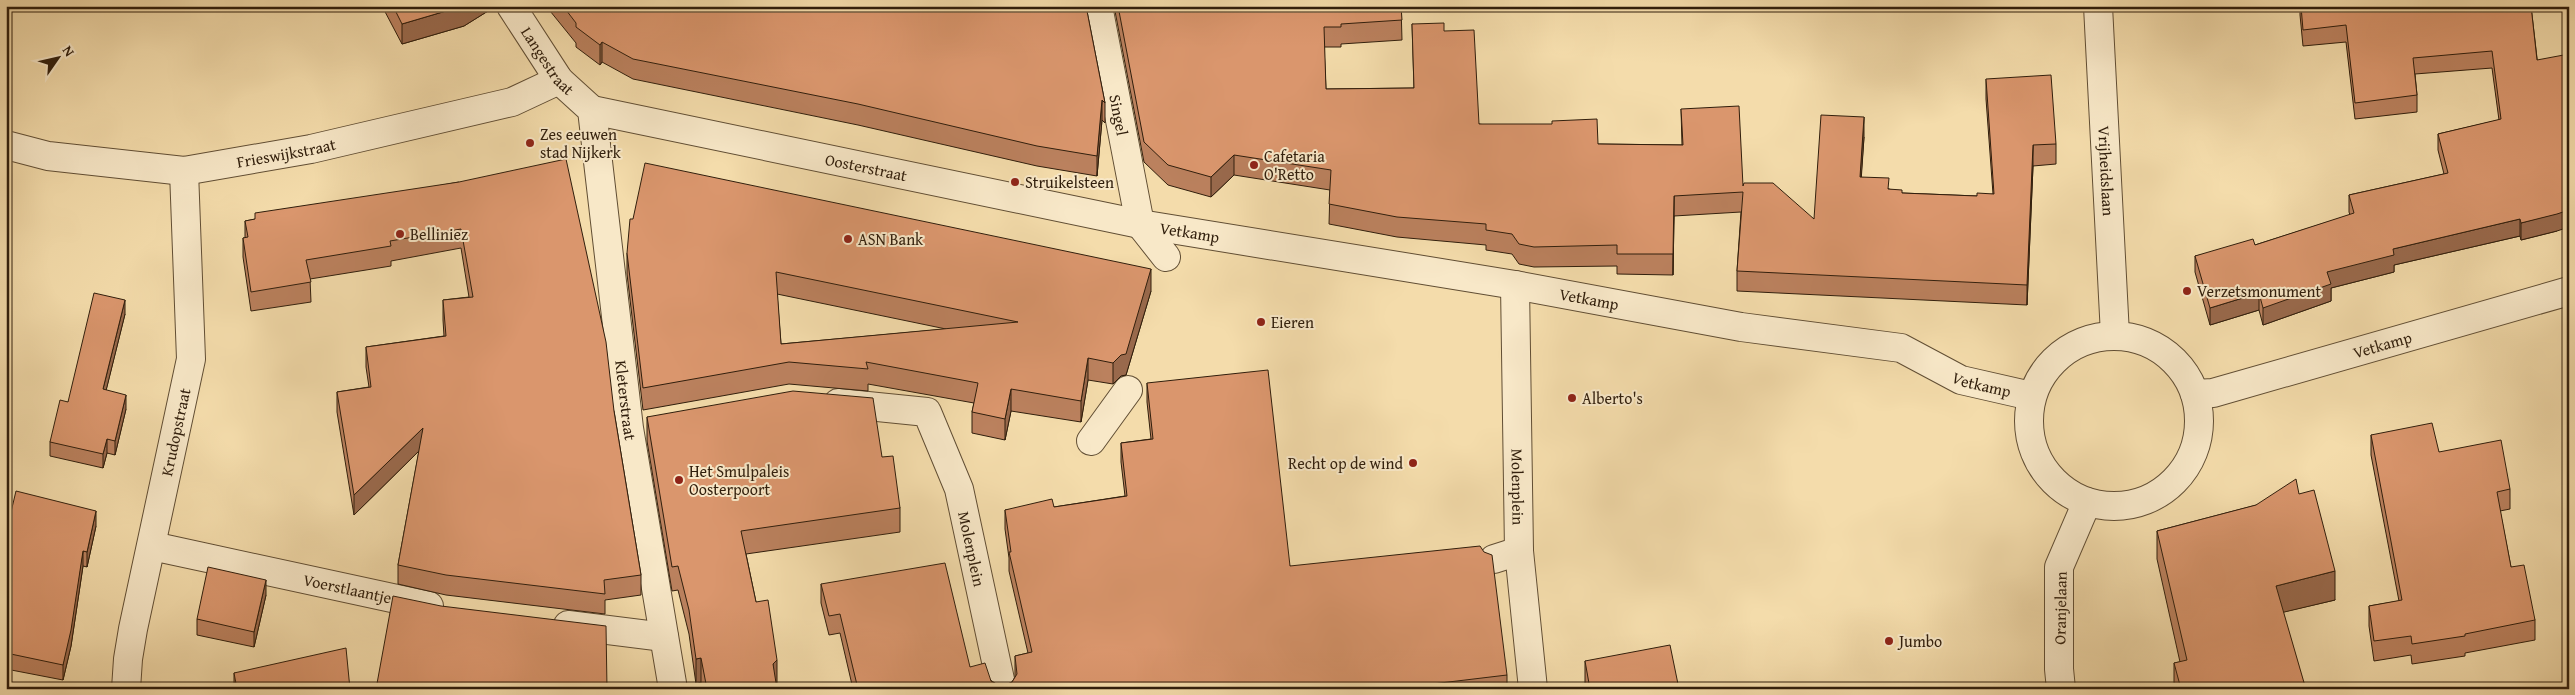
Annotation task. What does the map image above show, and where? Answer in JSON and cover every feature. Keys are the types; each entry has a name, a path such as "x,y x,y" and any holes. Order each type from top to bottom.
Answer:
{"street":[{"name":"Langestraat","path":"511,6 559,80 592,110"},
{"name":"Singel","path":"1098,6 1140,224"},
{"name":"Vrijheidslaan","path":"2098,6 2115,335"},
{"name":"Frieswijkstraat","path":"6,145 48,156 184,170 311,149 408,127 512,102 559,80"},
{"name":"Oosterstraat","path":"592,110 1140,224"},
{"name":"Kleterstraat","path":"592,110 629,428 673,689"},
{"name":"Krudopstraat","path":"126,689 132,636 191,359 184,170"},
{"path":"1140,224 1166,257"},
{"name":"Vetkamp","path":"1140,224 1515,285 1741,327 1840,342 1901,348 1961,380 2031,396"},
{"path":"1496,320 1515,285"},
{"name":"Molenplein","path":"1515,285 1506,555 1533,689"},
{"name":"Vetkamp","path":"2195,394 2213,393 2569,291"},
{"path":"2115,335 2158,348 2175,360 2187,376 2195,394 2200,420 2195,447 2183,471 2164,490 2141,502 2114,506 2088,502 2056,484 2035,455 2028,420 2031,396 2049,364 2079,342 2115,335"},
{"path":"1091,441 1128,390"},
{"name":"Molenplein","path":"812,400 927,412 959,488 1002,689"},
{"path":"629,428 658,422"},
{"name":"Oranjelaan","path":"2062,689 2059,669 2059,567 2088,502"},
{"name":"Voerstlaantje","path":"152,546 453,611"},
{"path":"539,622 664,637"}],"building":[{"path":"393,6 463,6 402,24"},
{"path":"563,6 1086,6 1105,103 1102,100 1097,156 1037,146 858,104 633,59 602,42 600,45 576,27 576,23"},
{"path":"1118,6 1401,6 1402,20 1341,24 1341,27 1324,27 1326,89 1414,88 1412,24 1444,23 1444,31 1474,30 1479,124 1552,124 1552,121 1597,119 1598,144 1683,145 1681,109 1739,106 1743,186 1744,183 1773,183 1814,219 1821,115 1864,117 1860,177 1889,178 1888,189 1902,190 1902,193 1977,196 1977,193 1994,194 1986,79 2051,75 2056,144 2033,145 2027,285 1737,271 1743,192 1674,196 1673,254 1617,254 1617,245 1534,247 1519,244 1512,234 1486,230 1486,224 1397,217 1329,204 1331,170 1234,155 1211,177 1168,165 1144,142"},
{"path":"2301,6 2531,6 2537,60 2569,54 2569,210 2521,223 2520,219 2393,249 2394,255 2327,272 2331,284 2263,308 2259,293 2210,308 2195,256 2253,239 2255,245 2354,213 2349,195 2448,173 2438,134 2501,119 2492,51 2413,58 2417,95 2355,103 2346,25 2303,30"},
{"path":"566,159 606,342 614,411 641,575 604,580 605,594 446,575 398,565 423,428 354,495 337,392 371,387 366,347 446,336 443,300 473,297 461,229 390,241 391,246 306,260 311,282 251,292 243,238 248,237 245,221 255,219 255,213 459,182"},
{"path":"645,163 1151,269 1126,354 1121,355 1113,363 1088,358 1081,401 1011,389 1005,419 972,412 978,383 866,362 868,369 789,362 643,388 627,253 630,219 633,219","holes":["776,272 1018,322 781,344"]},
{"path":"94,293 125,300 103,389 126,395 115,441 107,439 103,454 50,442 60,400 68,402"},
{"path":"1268,370 1290,566 1480,546 1484,552 1492,555 1507,675 1390,689 858,689 840,614 829,616 821,584 945,563 970,667 985,663 991,681 998,685 1006,685 1012,682 1017,674 1015,656 1032,652 1009,552 1011,552 1005,510 1052,499 1054,507 1127,496 1121,443 1153,439 1147,383"},
{"path":"793,391 873,398 882,457 893,456 900,508 741,531 756,602 768,600 777,660 773,664 777,689 707,689 701,658 696,659 689,610 678,566 672,567 647,417"},
{"path":"2432,423 2439,452 2501,440 2510,489 2497,492 2511,567 2524,565 2535,620 2465,634 2465,636 2412,644 2411,636 2374,641 2369,606 2402,600 2371,435"},
{"path":"2296,479 2299,494 2314,490 2335,571 2276,586 2305,686 2296,689 2181,689 2174,663 2187,660 2157,531 2256,505"},
{"path":"16,491 96,511 87,552 83,551 71,630 63,665 6,653 6,594 9,579 6,579 6,533"},
{"path":"208,567 266,580 254,632 197,619"},
{"path":"393,596 441,606 606,626 607,689 376,689"},
{"path":"1670,645 1679,689 1590,689 1585,661"},
{"path":"346,648 350,689 237,689 234,673"},
{"path":"2569,685 2569,689 2556,689"}],"place":[{"name":"Zes eeuwen stad Nijkerk","path":"530,143"},
{"name":"Cafetaria O'Retto","path":"1254,165"},
{"name":"Struikelsteen","path":"1015,182"},
{"name":"Belliniez","path":"400,234"},
{"name":"ASN Bank","path":"848,239"},
{"name":"Verzetsmonument","path":"2187,291"},
{"name":"Eieren","path":"1261,322"},
{"name":"Alberto's","path":"1572,398"},
{"name":"Recht op de wind","path":"1413,463"},
{"name":"Het Smulpaleis Oosterpoort","path":"679,480"},
{"name":"Jumbo","path":"1889,641"}]}
